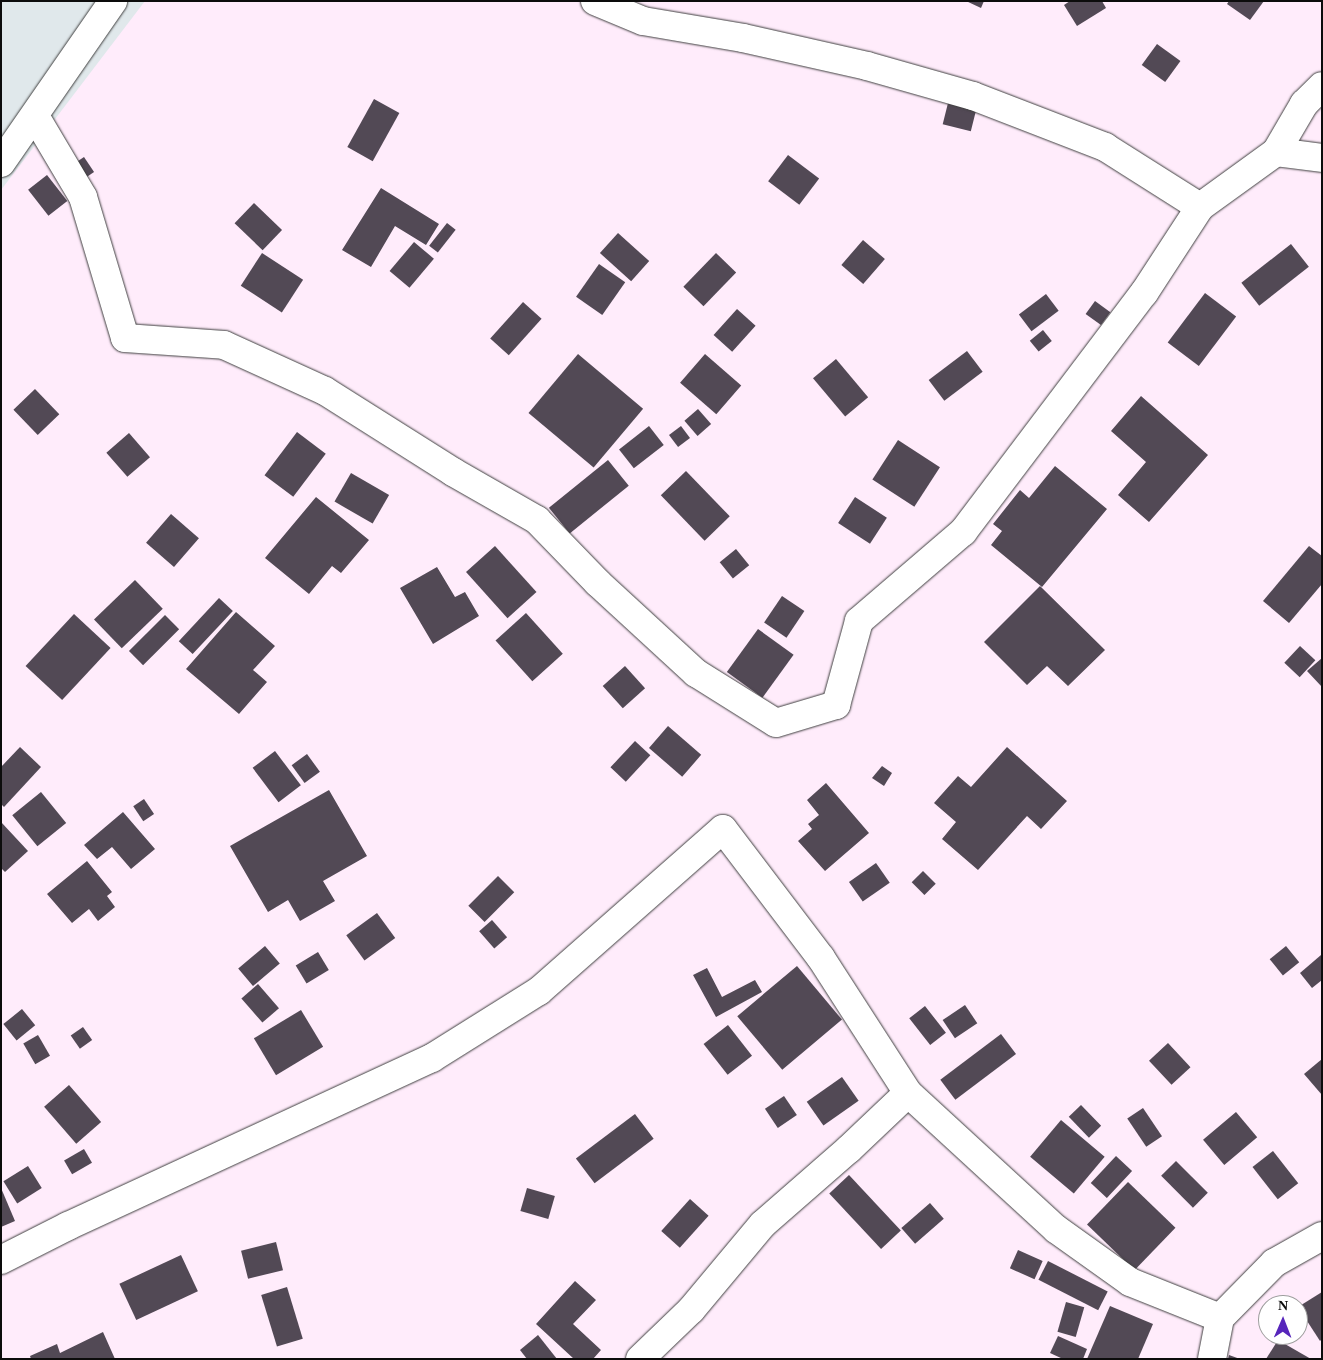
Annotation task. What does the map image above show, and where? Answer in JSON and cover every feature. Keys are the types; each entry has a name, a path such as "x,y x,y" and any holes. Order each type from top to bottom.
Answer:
{"street":[{"path":"1,163 113,1"},
{"path":"595,1 643,21 743,38 867,66 973,96 1105,147 1200,207"},
{"path":"35,116 83,197 125,338 224,345 325,391 454,472 537,520 598,583 696,673 776,723 836,706 858,621 963,532 1144,293 1200,207 1276,152 1304,104 1322,86"},
{"path":"1276,152 1322,158"},
{"path":"1,1260 77,1222 432,1058 539,990 723,829 821,958 908,1093 1056,1229 1130,1282 1220,1318"},
{"path":"640,1359 691,1310 763,1224 849,1149 908,1093"},
{"path":"1212,1359 1220,1318 1274,1263 1322,1236"}],"shaded area":[{"path":"1,1 145,1 1,190"}],"building":[{"path":"966,1 984,1 981,8"},
{"path":"1070,1 1102,1 1106,8 1077,26 1064,5"},
{"path":"1229,1 1264,1 1250,20 1227,4"},
{"path":"1157,44 1180,61 1165,82 1142,65"},
{"path":"374,99 399,113 373,161 347,147"},
{"path":"948,103 976,110 971,131 943,124"},
{"path":"788,155 819,178 799,205 768,181"},
{"path":"84,157 94,172 76,184 66,169"},
{"path":"47,175 67,201 48,216 28,190"},
{"path":"381,188 439,224 426,245 395,226 371,267 342,250"},
{"path":"254,203 282,230 263,250 235,223"},
{"path":"447,223 456,230 438,253 429,246"},
{"path":"618,233 649,261 631,281 600,253"},
{"path":"863,240 885,259 863,284 841,265"},
{"path":"414,242 434,259 409,288 390,271"},
{"path":"1291,244 1309,267 1259,306 1241,283"},
{"path":"262,253 303,280 282,312 241,286"},
{"path":"716,253 736,272 703,306 683,287"},
{"path":"599,264 625,282 602,315 576,297"},
{"path":"1205,293 1236,316 1199,366 1168,343"},
{"path":"1046,294 1059,311 1031,331 1019,314"},
{"path":"1095,301 1110,312 1101,325 1086,314"},
{"path":"523,302 542,319 509,355 490,338"},
{"path":"737,309 756,326 732,352 714,335"},
{"path":"1043,330 1052,341 1039,352 1030,341"},
{"path":"967,351 983,372 944,401 929,380"},
{"path":"578,354 643,409 594,468 529,413"},
{"path":"705,354 741,385 716,414 680,383"},
{"path":"836,359 868,397 845,417 813,378"},
{"path":"35,389 59,414 38,435 13,410"},
{"path":"1141,396 1208,455 1149,522 1118,495 1146,462 1111,431"},
{"path":"698,409 711,424 698,436 684,421"},
{"path":"649,426 664,445 634,468 619,449"},
{"path":"681,426 690,438 678,447 669,435"},
{"path":"297,432 326,454 293,497 265,475"},
{"path":"129,433 150,457 127,477 106,453"},
{"path":"898,440 940,467 914,507 872,479"},
{"path":"608,460 629,486 570,533 549,508"},
{"path":"1055,466 1107,509 1042,587 991,545 1002,531 993,524 1020,490 1029,498"},
{"path":"686,471 730,516 705,541 661,495"},
{"path":"351,473 389,495 373,524 334,502"},
{"path":"316,497 369,540 341,573 332,566 309,594 265,558"},
{"path":"855,497 887,518 870,544 838,523"},
{"path":"171,514 199,538 174,567 146,543"},
{"path":"495,546 536,592 508,618 466,572"},
{"path":"1309,546 1322,556 1322,584 1289,623 1263,601"},
{"path":"736,549 749,565 733,579 720,562"},
{"path":"437,567 455,597 465,592 479,616 433,644 400,588"},
{"path":"135,580 163,609 122,648 94,620"},
{"path":"1040,586 1105,650 1068,686 1047,666 1027,685 984,642"},
{"path":"782,596 804,611 786,638 764,623"},
{"path":"219,598 233,611 193,654 179,641"},
{"path":"236,612 275,646 253,670 267,682 239,714 186,669"},
{"path":"526,613 563,654 532,681 496,640"},
{"path":"74,614 111,648 62,700 26,666"},
{"path":"165,615 179,629 143,665 129,651"},
{"path":"758,629 794,655 762,698 727,672"},
{"path":"1300,646 1315,660 1300,677 1284,663"},
{"path":"1322,658 1322,687 1307,671"},
{"path":"625,666 645,688 623,708 603,686"},
{"path":"668,726 701,755 682,777 649,748"},
{"path":"635,741 650,755 626,782 610,767"},
{"path":"20,747 41,767 4,807 1,804 1,767"},
{"path":"1007,747 1067,801 1041,829 1027,816 978,870 942,839 956,822 934,803 958,776 971,787"},
{"path":"275,751 301,785 279,802 253,768"},
{"path":"307,754 320,772 305,783 292,765"},
{"path":"882,766 892,773 884,786 872,778"},
{"path":"826,783 869,833 825,871 798,841 812,829 808,824 819,815 807,800"},
{"path":"329,790 367,856 323,881 335,901 300,921 288,900 268,912 230,846"},
{"path":"41,792 66,823 37,846 12,815"},
{"path":"144,799 154,814 143,821 133,806"},
{"path":"123,812 155,849 131,869 112,847 97,859 84,845"},
{"path":"1,822 28,851 5,872 1,868"},
{"path":"87,861 112,892 107,896 115,907 98,921 89,909 72,923 47,894"},
{"path":"876,863 890,883 863,902 849,882"},
{"path":"923,871 936,884 924,895 912,882"},
{"path":"498,876 514,892 485,922 468,906"},
{"path":"377,913 395,938 364,960 346,935"},
{"path":"492,920 507,937 494,949 479,931"},
{"path":"265,946 280,964 253,986 238,968"},
{"path":"1286,946 1299,962 1283,976 1270,959"},
{"path":"318,952 329,970 307,983 296,965"},
{"path":"1321,955 1322,980 1312,988 1300,973"},
{"path":"797,966 842,1020 782,1070 737,1016"},
{"path":"707,968 722,997 755,980 762,992 716,1017 693,975"},
{"path":"258,984 279,1008 262,1023 241,998"},
{"path":"965,1005 977,1023 955,1038 943,1020"},
{"path":"925,1006 946,1033 930,1045 909,1018"},
{"path":"22,1009 35,1025 17,1040 3,1024"},
{"path":"301,1010 323,1047 276,1075 254,1038"},
{"path":"728,1025 752,1056 728,1075 704,1044"},
{"path":"83,1027 92,1040 80,1049 71,1036"},
{"path":"1001,1034 1016,1054 955,1100 940,1080"},
{"path":"38,1035 50,1056 35,1064 23,1044"},
{"path":"1168,1043 1191,1067 1171,1085 1149,1061"},
{"path":"1322,1059 1322,1095 1304,1074"},
{"path":"842,1077 859,1101 823,1125 807,1102"},
{"path":"69,1085 101,1122 76,1144 44,1107"},
{"path":"784,1096 797,1115 778,1128 765,1109"},
{"path":"1081,1105 1101,1126 1089,1138 1069,1117"},
{"path":"1143,1108 1162,1136 1146,1147 1127,1119"},
{"path":"1236,1112 1257,1137 1224,1165 1203,1140"},
{"path":"635,1114 654,1139 595,1183 576,1159"},
{"path":"1061,1120 1105,1157 1074,1193 1030,1157"},
{"path":"84,1149 92,1163 72,1174 64,1160"},
{"path":"1273,1151 1298,1183 1278,1199 1253,1167"},
{"path":"1116,1156 1132,1171 1107,1198 1091,1183"},
{"path":"1176,1161 1208,1193 1193,1208 1161,1176"},
{"path":"28,1166 42,1188 17,1203 3,1181"},
{"path":"849,1175 901,1231 881,1249 829,1193"},
{"path":"1128,1182 1175,1228 1134,1270 1087,1224"},
{"path":"1,1188 15,1221 1,1227"},
{"path":"527,1188 555,1196 548,1219 520,1211"},
{"path":"690,1199 709,1216 680,1248 661,1231"},
{"path":"930,1203 944,1219 915,1244 901,1228"},
{"path":"276,1242 283,1270 248,1279 241,1251"},
{"path":"1018,1250 1043,1261 1035,1279 1010,1268"},
{"path":"181,1255 198,1291 136,1320 119,1284"},
{"path":"1048,1261 1108,1291 1098,1310 1038,1280"},
{"path":"575,1281 596,1300 573,1324 601,1350 593,1359 574,1359 536,1324"},
{"path":"287,1287 303,1339 277,1347 261,1295"},
{"path":"1322,1292 1322,1339 1320,1341 1308,1322 1308,1301"},
{"path":"1066,1302 1084,1307 1076,1337 1057,1332"},
{"path":"1110,1306 1153,1324 1138,1359 1087,1359"},
{"path":"103,1332 115,1359 31,1359 30,1356 57,1344 60,1353"},
{"path":"538,1335 557,1359 527,1359 520,1350"},
{"path":"1058,1336 1087,1349 1083,1359 1063,1359 1050,1353"},
{"path":"1275,1345 1287,1345 1311,1359 1266,1359"},
{"path":"1229,1355 1240,1359 1228,1359"}]}
